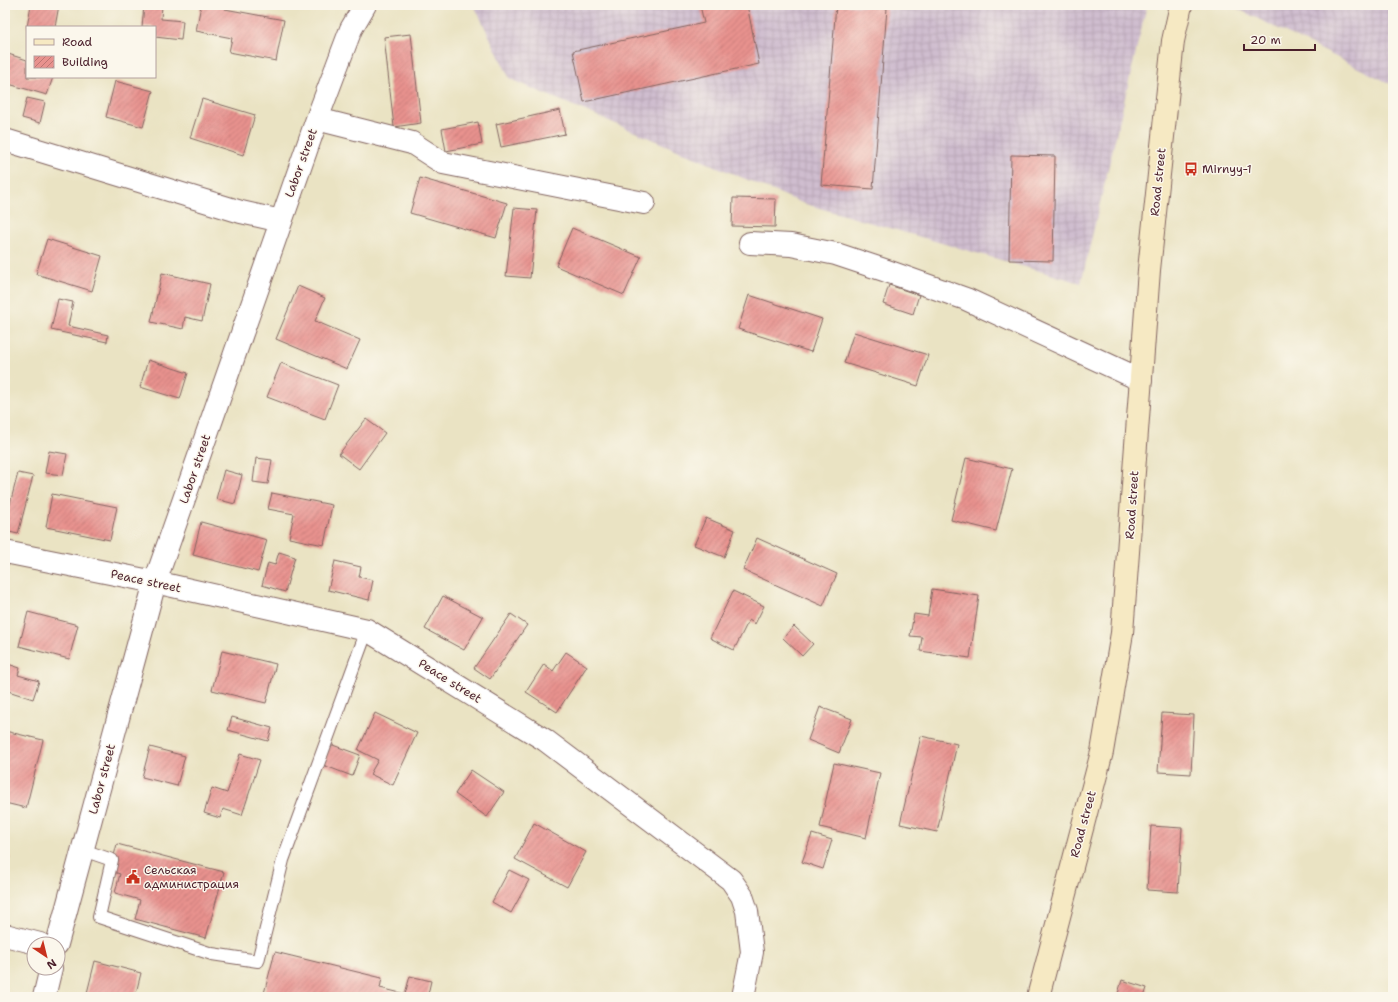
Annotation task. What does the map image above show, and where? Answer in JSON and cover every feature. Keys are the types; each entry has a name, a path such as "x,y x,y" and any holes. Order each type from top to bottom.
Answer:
{"street":[{"name":"Labor street","path":"59,936 155,582 317,119 350,29 365,5"},
{"name":"Road street","path":"1038,997 1102,752 1122,633 1149,270 1173,41 1181,5"},
{"path":"317,119 412,143 443,163 644,203"},
{"path":"5,140 241,212 281,221"},
{"path":"750,243 791,245 836,254 884,270 966,299 1141,380"},
{"name":"Peace street","path":"5,552 155,582 367,630 545,740 731,880 742,896 747,911 752,952 743,997"},
{"path":"5,935 26,940"},
{"path":"44,997 49,976"}],"lane":[{"path":"83,850 112,860 99,917 212,954 258,961 283,860 367,630"}],"shaded area":[{"path":"474,5 1147,5 1081,283 802,203 510,79"},
{"path":"1236,5 1393,5 1393,85 1236,8"}],"building":[{"path":"31,5 59,5 55,26 27,26"},
{"path":"144,5 162,5 161,19 183,21 181,40 156,37 156,26 142,26"},
{"path":"201,5 226,5 225,9 284,20 276,61 229,52 232,38 196,31"},
{"path":"700,5 747,5 759,64 584,102 573,51 704,23"},
{"path":"836,5 887,8 873,189 821,185"},
{"path":"411,34 421,123 394,127 384,37"},
{"path":"5,53 26,60 26,78 53,78 47,95 5,83"},
{"path":"115,81 153,91 143,127 106,117"},
{"path":"27,98 45,102 40,123 22,118"},
{"path":"202,99 255,115 243,155 190,138"},
{"path":"560,110 565,134 501,147 496,124"},
{"path":"478,122 482,144 446,151 442,129"},
{"path":"1011,155 1055,156 1053,261 1009,260"},
{"path":"420,178 507,203 496,238 410,213"},
{"path":"733,198 776,199 775,227 732,226"},
{"path":"514,208 537,210 530,278 506,276"},
{"path":"572,228 641,257 624,295 556,266"},
{"path":"47,239 102,256 92,291 36,274"},
{"path":"162,273 210,284 202,321 185,317 183,329 151,322"},
{"path":"889,285 919,295 913,314 883,304"},
{"path":"298,286 325,298 315,321 360,340 347,369 276,339"},
{"path":"749,295 822,319 811,352 738,329"},
{"path":"58,299 73,302 68,326 108,335 107,342 51,330"},
{"path":"854,332 928,355 918,386 844,363"},
{"path":"148,360 188,373 180,399 140,387"},
{"path":"281,363 338,385 325,419 267,397"},
{"path":"366,419 385,433 359,469 339,454"},
{"path":"49,451 67,454 63,475 45,473"},
{"path":"256,458 272,460 268,484 253,482"},
{"path":"966,458 1012,469 996,531 951,520"},
{"path":"224,470 242,475 235,504 216,499"},
{"path":"18,473 33,476 18,534 5,531 5,523"},
{"path":"272,493 332,505 324,545 289,538 294,514 268,509"},
{"path":"52,494 117,507 110,540 46,527"},
{"path":"706,518 735,530 724,557 694,545"},
{"path":"201,522 267,540 258,572 193,555"},
{"path":"757,538 837,574 823,606 743,570"},
{"path":"279,552 295,557 285,592 262,585 268,563 275,565"},
{"path":"335,561 361,567 359,577 373,580 369,600 328,590"},
{"path":"932,589 979,596 970,658 920,651 922,637 910,636 914,614 928,616"},
{"path":"733,591 764,606 755,624 749,620 734,650 710,638"},
{"path":"443,596 483,617 464,650 425,629"},
{"path":"28,612 78,625 69,659 19,646"},
{"path":"511,614 527,625 490,679 474,668"},
{"path":"794,626 813,644 802,656 783,638"},
{"path":"222,651 276,664 266,703 212,690"},
{"path":"566,652 587,666 557,712 526,692 544,664 553,671"},
{"path":"5,663 20,668 18,675 39,681 33,699 5,690"},
{"path":"820,707 852,719 839,753 808,740"},
{"path":"375,713 417,733 393,785 370,774 378,760 358,750"},
{"path":"1162,713 1194,715 1191,774 1158,772"},
{"path":"232,717 272,728 268,741 228,730"},
{"path":"5,731 43,740 26,808 5,803"},
{"path":"921,736 957,744 937,832 900,824"},
{"path":"330,744 360,755 352,776 323,765"},
{"path":"150,747 185,756 177,786 142,777"},
{"path":"240,754 260,760 242,815 223,809 220,818 204,813 212,788 227,793"},
{"path":"834,763 880,773 866,838 820,827"},
{"path":"471,770 504,792 487,817 455,794"},
{"path":"534,823 586,852 567,887 515,859"},
{"path":"1151,826 1182,828 1178,892 1147,890"},
{"path":"812,834 832,840 823,869 802,862"},
{"path":"117,844 224,872 206,938 135,919 140,900 115,893 120,874 110,871"},
{"path":"5,855 10,856 6,874 5,874"},
{"path":"509,870 529,880 511,913 492,902"},
{"path":"275,952 382,978 380,988 405,994 410,976 431,981 428,994 439,997 263,997"},
{"path":"95,961 141,973 135,997 86,997"},
{"path":"1122,980 1147,988 1144,997 1117,997"}],"place":[{"name":"Mirnyy-1","path":"1191,169"},
{"name":"Сельская администрация","path":"133,877"}]}
